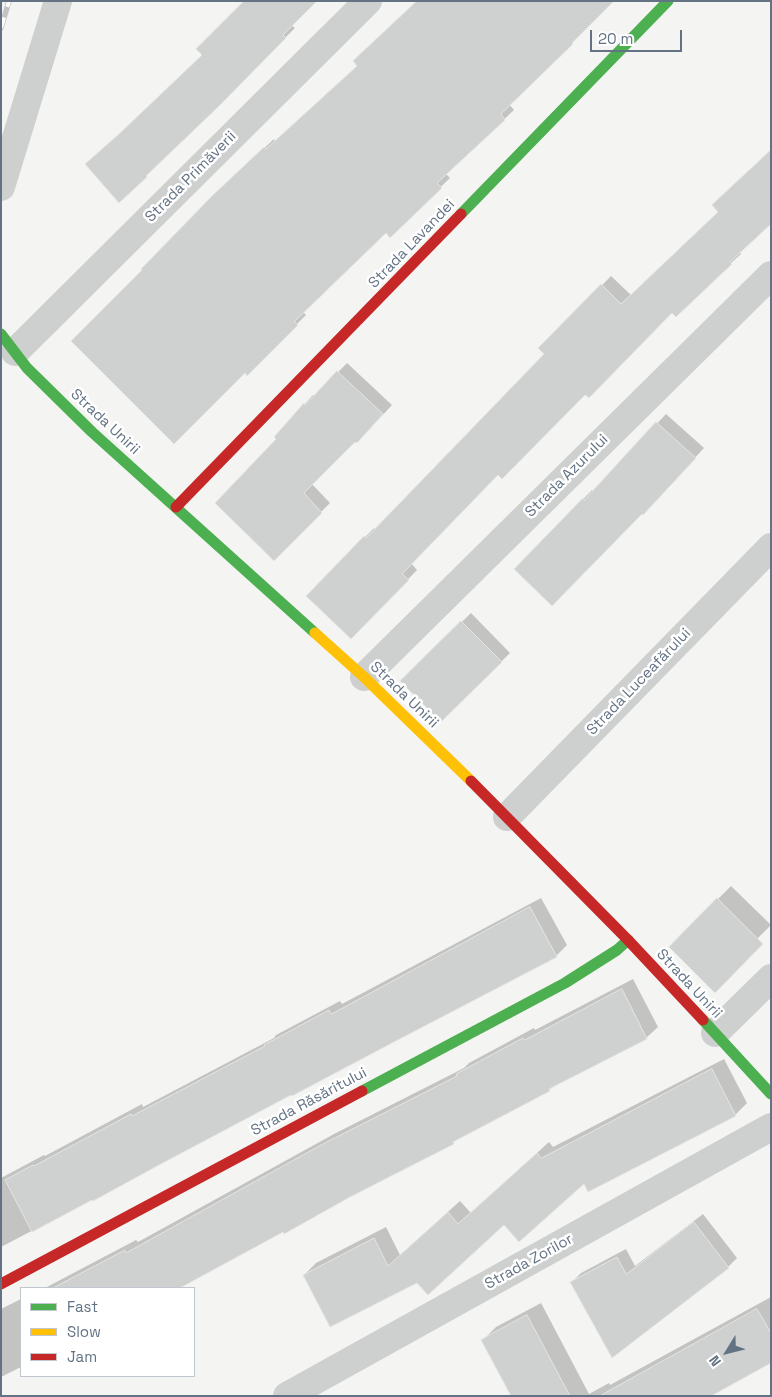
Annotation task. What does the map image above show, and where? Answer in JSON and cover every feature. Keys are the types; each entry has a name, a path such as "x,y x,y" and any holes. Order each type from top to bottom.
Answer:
{"street":[{"path":"1,187 58,1"},
{"name":"Strada Primăverii","path":"8,343 368,1"},
{"name":"Strada Lavandei","path":"176,507 668,1"},
{"name":"Strada Azurului","path":"364,677 771,275"},
{"name":"Strada Unirii","path":"8,343 28,368 92,432 364,677 507,817 628,940 771,1094"},
{"name":"Strada Luceafǎrului","path":"507,817 771,547"},
{"name":"Strada Răsăritului","path":"1,1284 565,983 617,950 628,940"},
{"path":"715,1033 771,978"},
{"name":"Strada Zorilor","path":"287,1396 771,1128"}],"building":[{"path":"244,1 317,1 283,35 286,38 119,203 85,164 202,55 196,49"},
{"path":"417,1 614,1 501,114 505,120 437,183 442,188 390,238 386,233 294,322 298,325 247,376 245,373 174,444 71,341 212,196 264,147 266,149 357,66 353,61"},
{"path":"771,150 771,224 730,262 732,264 676,317 672,313 589,398 585,395 502,479 498,475 402,574 409,580 351,639 306,596 364,536 366,538 544,354 538,348 601,284 621,304 718,212 712,205"},
{"path":"337,371 383,414 357,443 355,442 304,493 322,513 274,561 215,503 276,439 274,437 304,403 305,405"},
{"path":"656,422 696,458 643,515 552,606 514,569 583,498 584,500"},
{"path":"461,621 502,662 441,722 400,681"},
{"path":"717,898 763,944 715,993 669,947"},
{"path":"530,907 557,957 32,1232 5,1180 131,1114 132,1116 329,1010 331,1014"},
{"path":"622,989 647,1039 549,1089 550,1091 453,1142 454,1144 350,1197 284,1234 283,1232 182,1287 55,1287 125,1250 126,1253 321,1145 457,1076 456,1074 523,1038 524,1040"},
{"path":"712,1069 736,1116 588,1192 584,1184 519,1242 504,1225 428,1295 417,1283 330,1327 303,1275 374,1238 388,1266 448,1212 458,1224 537,1153 541,1158"},
{"path":"694,1222 729,1268 612,1358 570,1282 617,1257 626,1274"},
{"path":"757,1309 771,1333 771,1363 711,1396 600,1396"},
{"path":"527,1315 570,1396 511,1396 481,1340"}],"railway":[{"path":"1,28 9,1"}],"traffic: fast":[{"path":"461,214 668,1"},
{"path":"1,334 27,368 92,432 315,633"},
{"path":"362,1091 565,983 617,950 628,940"},
{"path":"703,1020 771,1094"}],"traffic: slow":[{"path":"315,633 364,677 471,781"}],"traffic: jam":[{"path":"176,507 461,214"},
{"path":"471,781 628,940 703,1020"},
{"path":"1,1284 362,1091"}]}
